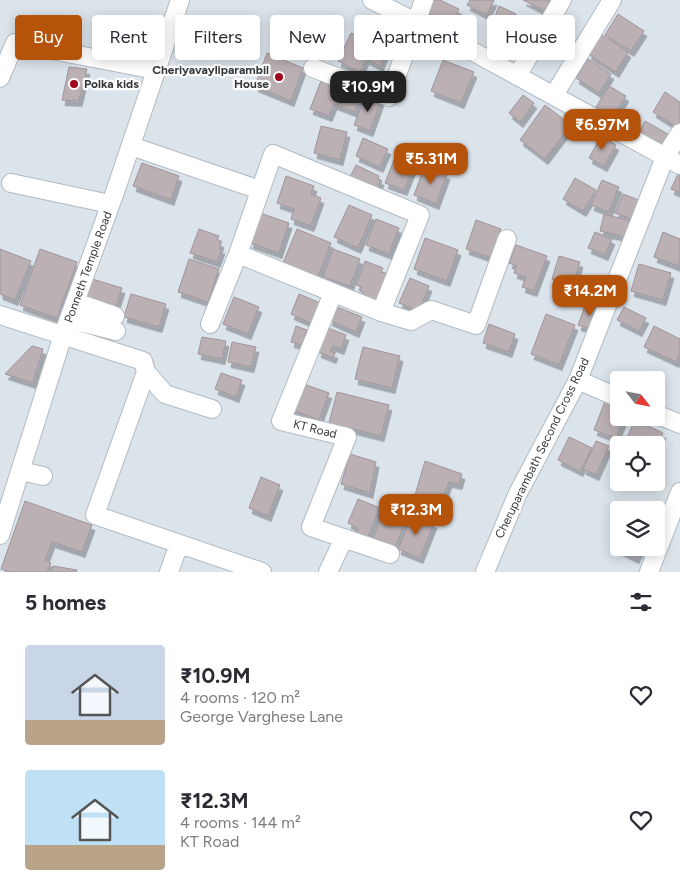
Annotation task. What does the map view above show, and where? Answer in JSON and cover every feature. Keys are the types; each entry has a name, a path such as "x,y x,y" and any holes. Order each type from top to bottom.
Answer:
{"street":[{"name":"Ponneth Temple Road","path":"0,535 66,327 131,146 180,0"},
{"path":"372,0 401,15"},
{"path":"418,15 424,0"},
{"path":"517,76 562,0"},
{"path":"554,95 612,0"},
{"path":"0,78 15,43 156,70"},
{"path":"477,50 487,54 517,76 673,161"},
{"path":"313,68 389,97 402,60"},
{"name":"Cheruparambath Second Cross Road","path":"485,572 518,493 578,380 673,161 680,133"},
{"path":"131,146 260,190"},
{"path":"210,324 238,254 273,154 420,214 381,312"},
{"path":"11,183 110,204"},
{"path":"238,254 381,312 411,321 431,310 476,325 507,239"},
{"name":"KT Road","path":"333,293 281,421 347,437 310,527 344,538"},
{"path":"66,327 115,324 75,302"},
{"path":"0,315 66,327 142,361 146,372 165,394 212,409"},
{"path":"146,372 95,515 262,572"},
{"path":"578,380 610,394"},
{"path":"665,418 680,424"},
{"path":"20,471 43,476"},
{"path":"649,572 680,492"},
{"path":"328,572 344,538 390,554"},
{"path":"169,572 179,544"}],"building":[{"path":"429,0 440,0 459,9 456,15 431,15 423,11"},
{"path":"470,0 494,0 487,15 467,5"},
{"path":"523,0 550,0 545,11"},
{"path":"499,6 516,14 516,15 495,15"},
{"path":"618,14 644,31 631,51 605,35"},
{"path":"351,33 354,34 354,60 366,60 360,72 338,61 344,60 344,48"},
{"path":"601,34 628,52 616,72 588,54"},
{"name":"Cheriyavayliparambil House","path":"267,53 270,54 270,60 284,60 303,68 291,101 255,86"},
{"path":"588,59 611,74 599,93 576,78"},
{"path":"368,60 383,60 380,66"},
{"path":"443,60 474,72 461,103 431,91"},
{"name":"Polka kids","path":"69,67 87,69 79,101 62,100"},
{"path":"321,81 361,96 355,112 334,104 329,116 310,109"},
{"path":"609,86 626,96 611,120 595,109"},
{"path":"665,92 680,102 680,123 677,127 653,112"},
{"path":"366,94 381,100 370,131 354,125"},
{"path":"523,95 534,103 520,122 509,113"},
{"path":"545,105 571,125 545,159 520,140"},
{"path":"645,121 673,137 665,150 638,135"},
{"path":"321,126 347,132 340,160 314,153"},
{"path":"601,136 616,145 604,166 589,158"},
{"path":"363,138 388,149 380,167 356,156"},
{"path":"397,152 416,160 404,190 385,183"},
{"path":"142,163 179,176 171,200 133,186"},
{"path":"356,165 379,176 378,179 381,180 376,192 349,179"},
{"path":"425,166 447,174 436,204 414,195"},
{"path":"678,174 680,175 680,193 671,189"},
{"path":"286,176 314,186 311,194 321,198 311,226 291,219 294,209 277,203"},
{"path":"575,178 596,190 583,211 563,199"},
{"path":"602,180 619,187 609,212 591,205"},
{"path":"623,194 641,201 634,220 615,213"},
{"path":"349,205 372,215 358,248 334,237"},
{"path":"260,213 289,223 279,253 250,243"},
{"path":"604,214 634,222 630,238 600,231"},
{"path":"376,219 399,228 389,254 366,245"},
{"path":"476,220 501,229 492,258 466,249"},
{"path":"199,229 219,236 217,240 221,242 219,249 222,248 217,262 190,253"},
{"path":"297,229 331,243 318,277 283,263"},
{"path":"595,232 612,239 605,255 588,248"},
{"path":"663,232 680,239 680,261 678,266 654,257"},
{"path":"425,238 458,250 447,281 414,269"},
{"path":"516,245 547,256 534,291 522,287 526,277 514,273 517,266 509,263"},
{"path":"0,249 31,261 15,300 0,294"},
{"path":"40,249 77,262 57,318 20,305"},
{"path":"333,249 360,259 350,286 323,277"},
{"path":"559,256 580,262 573,285 552,279"},
{"path":"189,259 219,269 208,302 178,292"},
{"path":"365,261 383,268 381,272 388,274 377,301 362,295 363,292 360,291 362,287 356,285"},
{"path":"639,264 671,273 663,300 631,291"},
{"path":"410,278 429,286 419,311 399,303"},
{"path":"92,279 122,288 114,312 85,303"},
{"path":"131,294 166,304 159,327 124,317"},
{"path":"299,294 320,303 311,323 291,314"},
{"path":"234,297 259,307 248,334 223,324"},
{"path":"586,303 602,310 594,330 578,325"},
{"path":"335,306 362,317 356,332 329,320"},
{"path":"624,307 646,318 639,331 617,320"},
{"path":"546,314 575,325 559,365 531,354"},
{"path":"489,324 515,334 509,352 483,343"},
{"path":"296,326 307,330 302,345 291,342"},
{"path":"654,326 680,339 680,353 676,362 644,347"},
{"path":"328,328 346,335 341,349 333,346 330,351 335,353 333,358 318,352"},
{"path":"202,337 226,341 222,359 198,354"},
{"path":"232,342 256,347 251,367 228,362"},
{"path":"32,346 43,349 33,383 5,374"},
{"path":"363,347 400,356 392,388 355,379"},
{"path":"221,373 242,380 236,397 215,389"},
{"path":"301,383 329,393 319,420 291,409"},
{"path":"337,392 389,405 381,436 329,423"},
{"path":"605,401 610,403 610,426 621,426 617,436 610,436 594,430"},
{"path":"632,426 648,426 663,433 662,436 628,436"},
{"path":"569,437 592,448 580,471 558,460"},
{"path":"596,441 609,446 596,475 583,469"},
{"path":"350,454 376,462 370,493 341,484"},
{"path":"425,461 462,474 459,484 449,482 441,503 432,499 429,509 413,502"},
{"path":"261,477 280,485 268,516 249,508"},
{"path":"358,499 380,508 367,539 355,535 358,528 348,523"},
{"path":"25,501 92,525 82,552 52,542 45,560 51,563 47,572 10,572 1,569"},
{"path":"384,510 402,517 401,520 405,522 396,546 373,538"},
{"path":"412,514 434,523 420,558 398,549"},
{"path":"53,566 77,570 76,572 51,572"}],"place":[{"name":"Cheriyavayliparambil House","path":"279,77"},
{"name":"Polka kids","path":"74,84"}]}
